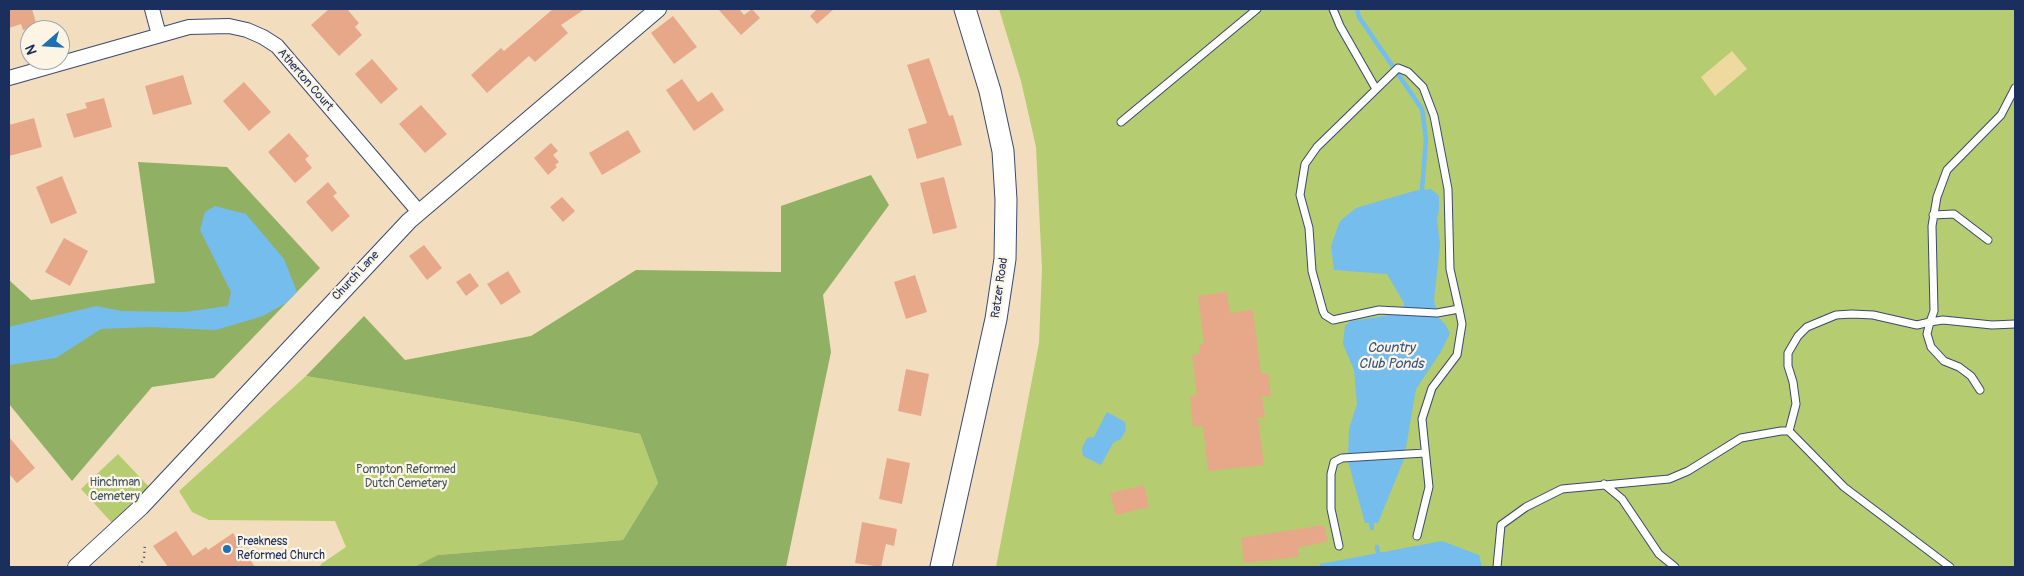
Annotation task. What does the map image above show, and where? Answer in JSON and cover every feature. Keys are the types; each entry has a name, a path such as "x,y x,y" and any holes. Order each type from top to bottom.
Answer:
{"main road":[{"name":"Ratzer Road","path":"941,567 996,319 1005,260 1006,200 1003,151 990,91 964,9"}],"street":[{"path":"152,9 159,35"},
{"name":"Church Lane","path":"76,567 142,507 380,249 419,212 658,9"},
{"name":"Atherton Court","path":"9,78 189,27 209,25 238,28 263,37 282,52 419,212"}],"lane":[{"path":"1121,122 1258,9"},
{"path":"1333,9 1340,26 1376,90"},
{"path":"1417,536 1429,487 1422,419 1432,388 1457,355 1462,336 1459,309 1449,257 1447,180 1434,116 1423,87 1408,72 1398,68 1309,156 1302,174 1300,195 1309,228 1312,271 1325,316 1333,320 1379,310 1404,313 1437,313 1459,309"},
{"path":"1980,390 1971,376 1959,367 1944,361 1931,347 1927,334 1934,311 1931,254 1933,215 1937,196 1947,170 2001,115 2015,88"},
{"path":"1933,215 1954,214 1988,240"},
{"path":"1789,432 1796,404 1793,382 1788,366 1788,353 1798,336 1807,327 1836,316 1852,314 1881,316 1917,324 1943,320 1992,325 2015,324"},
{"path":"1497,567 1501,525 1526,507 1562,489 1669,479 1688,471 1741,438 1771,431 1789,432 1844,487 1950,567"},
{"path":"1338,546 1330,508 1331,474 1337,459 1426,452"},
{"path":"1604,484 1622,499 1659,554 1675,567"}],"path":[{"path":"140,567 144,557 145,543"}],"green space":[{"path":"999,9 2015,9 2015,567 996,567 1039,343 1042,269 1036,147 1021,81"},
{"path":"138,162 227,167 320,268 214,378 152,387 72,481 9,404 9,280 31,300 155,283"},
{"path":"871,175 889,205 823,295 831,352 786,567 414,567 438,555 623,540 658,483 640,434 306,376 364,316 405,360 531,336 636,270 781,272 781,206"},
{"name":"Pompton Reformed Dutch Cemetery","path":"306,376 640,434 658,483 623,540 439,555 414,567 320,567 321,564 346,547 335,521 209,520 192,512 179,491"},
{"name":"Hinchman Cemetery","path":"118,454 151,489 113,524 81,489"}],"sand":[{"path":"1732,51 1747,69 1715,96 1701,77"}],"water":[{"name":"Country Club Ponds","path":"1431,189 1439,196 1437,219 1440,245 1434,300 1438,317 1450,333 1442,350 1416,389 1404,459 1378,523 1365,523 1348,461 1349,429 1357,404 1354,370 1343,344 1345,326 1351,321 1404,313 1404,303 1387,274 1334,270 1331,246 1340,221 1356,208 1414,191"},
{"path":"215,206 246,214 284,259 297,292 286,303 263,316 216,330 149,327 101,329 56,358 9,365 9,327 96,306 122,311 184,312 228,306 231,292 200,230 205,212"},
{"path":"1107,412 1125,422 1126,430 1121,439 1113,443 1101,465 1083,456 1082,448 1087,438 1094,437"},
{"path":"1442,541 1479,555 1482,567 1319,567 1320,564"}],"building":[{"path":"9,9 32,9 35,20 20,20 20,24 9,28"},
{"path":"329,9 347,9 359,23 355,27 362,35 339,56 311,25"},
{"path":"553,9 585,9 561,25 568,33 535,62 529,56 487,93 471,75 501,48 504,51"},
{"path":"718,9 739,9 744,15 752,9 760,18 741,35"},
{"path":"817,9 834,9 817,24 810,16"},
{"path":"673,16 697,47 674,64 651,33"},
{"path":"929,58 949,116 953,115 962,145 917,159 908,129 927,123 907,65"},
{"path":"372,59 398,89 381,104 355,74"},
{"path":"183,75 192,104 153,115 145,86"},
{"path":"682,79 698,102 712,92 724,110 694,131 666,90"},
{"path":"244,82 271,112 249,131 223,101"},
{"path":"104,98 112,127 74,138 66,114 87,108 85,103"},
{"path":"421,105 447,134 425,153 399,124"},
{"path":"34,118 42,147 9,156 9,125"},
{"path":"628,130 641,152 602,175 589,153"},
{"path":"289,133 309,156 305,159 312,168 295,183 268,152"},
{"path":"551,143 558,151 553,155 559,162 555,165 557,167 548,175 534,158"},
{"path":"62,176 77,213 51,224 36,187"},
{"path":"944,177 957,228 933,234 920,183"},
{"path":"328,182 337,193 333,196 350,216 332,232 306,202"},
{"path":"562,197 575,211 563,222 550,207"},
{"path":"64,238 88,251 70,286 45,272"},
{"path":"424,245 442,268 427,280 409,256"},
{"path":"508,271 521,292 501,305 487,284"},
{"path":"470,273 479,286 466,296 456,282"},
{"path":"915,275 927,312 906,319 894,282"},
{"path":"1227,292 1230,313 1253,310 1261,374 1268,373 1271,396 1262,396 1265,417 1258,418 1264,465 1208,471 1203,426 1193,427 1190,396 1197,395 1192,355 1200,354 1199,344 1204,344 1198,296"},
{"path":"906,369 929,374 921,416 898,411"},
{"path":"9,437 35,468 17,483 9,474"},
{"path":"887,458 910,463 902,504 879,499"},
{"path":"1144,485 1149,507 1116,515 1110,493"},
{"path":"862,522 897,529 894,546 886,544 881,567 855,563"},
{"path":"1324,525 1328,541 1298,548 1299,557 1244,563 1241,538"},
{"name":"Preakness Reformed Church","path":"176,531 193,556 206,547 208,550 233,533 255,567 168,567 153,546"}],"waterway":[{"path":"1357,9 1359,17 1422,109 1426,139 1422,190"},
{"path":"1371,522 1372,528"},
{"path":"1377,547 1378,553"}],"place":[{"name":"Preakness Reformed Church","path":"227,549"}]}
